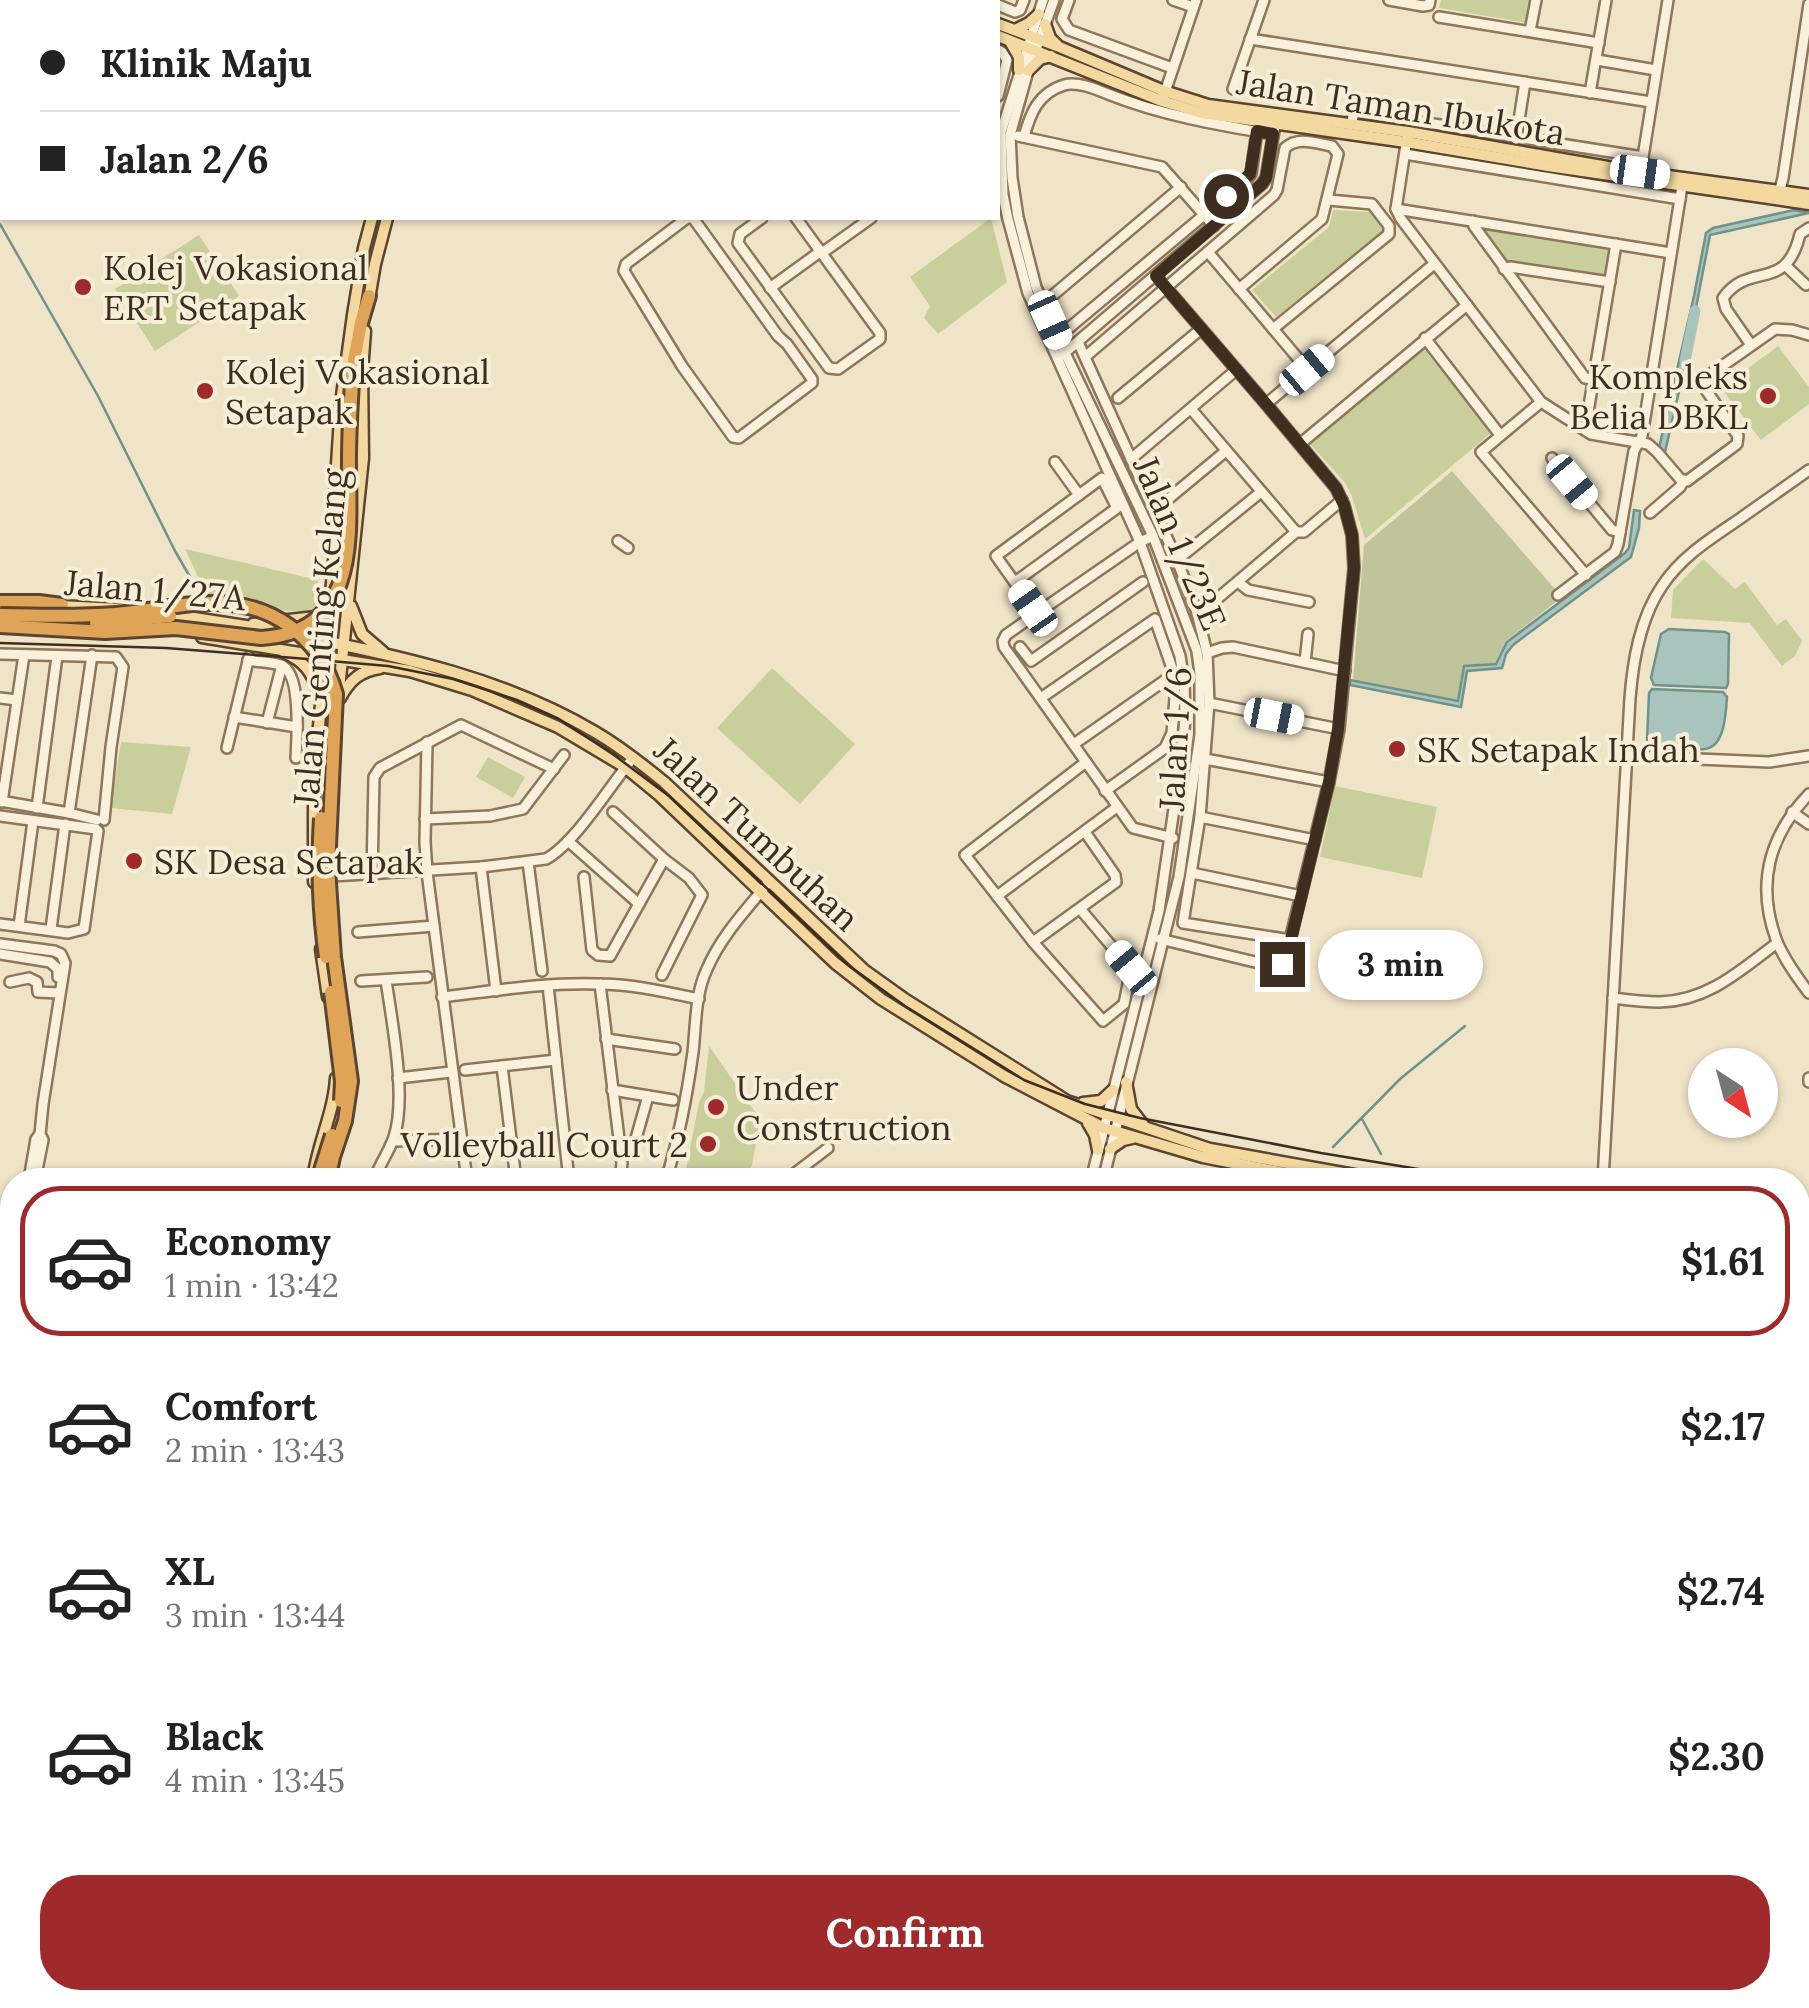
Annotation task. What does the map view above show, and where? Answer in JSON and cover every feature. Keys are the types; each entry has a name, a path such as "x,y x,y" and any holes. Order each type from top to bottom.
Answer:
{"highway":[{"path":"0,625 106,632 176,628 261,638 293,631 312,620 329,604 347,566 353,366 369,296"},
{"path":"0,608 39,602 62,606"},
{"path":"0,608 89,615 205,603 254,608 294,628 318,653 330,673 336,694 328,868 330,918 351,1081 345,1122 331,1168"},
{"path":"0,625 113,622 236,612 267,623 292,638 310,656 329,703 318,866 342,1082 336,1122 319,1168"}],"main road":[{"path":"1042,19 1055,51 1024,71 1006,36 1042,19"},
{"name":"Jalan Taman Ibukota","path":"1006,36 1055,51 1163,96 1275,123 1406,143 1547,172 1640,175"},
{"name":"Jalan Taman Ibukota","path":"1275,123 1352,124 1406,143 1514,151 1807,201"},
{"name":"Jalan Genting Kelang","path":"316,1168 336,1082 313,870 314,781 336,539 343,387 372,220"},
{"name":"Jalan Genting Kelang","path":"333,1168 350,1118 352,1082 334,931 331,817 338,702 363,458 362,371 369,296 387,220"},
{"path":"338,456 342,466 349,470 356,468 363,458"},
{"path":"338,702 359,674 390,661 362,634 349,600"},
{"name":"Jalan 1/27A","path":"62,606 150,611 249,625 345,645"},
{"path":"249,625 320,617 329,610"},
{"name":"Jalan 1/27A","path":"0,625 150,630 343,660"},
{"path":"302,653 310,646 304,636"},
{"name":"Jalan Tumbuhan","path":"345,645 472,690 566,731 595,748 642,781 836,963 881,999 1004,1076 1088,1122 1110,1124"},
{"path":"270,648 304,664 317,685 320,702"},
{"name":"Jalan Tumbuhan","path":"343,660 390,661 465,675 523,696 594,731 664,782 864,970 906,1000 1110,1124"},
{"path":"564,716 558,721 566,731"},
{"path":"594,731 604,742 595,748"},
{"path":"638,760 634,768 642,781"},
{"path":"744,878 754,879 754,867"},
{"path":"779,910 774,903 776,896 789,901"},
{"path":"1126,1082 1132,1109 1147,1128"},
{"path":"1068,1101 1096,1104 1113,1090"},
{"path":"330,1112 344,1107 350,1118"},
{"path":"1088,1122 1104,1150 1138,1137"},
{"path":"1110,1124 1147,1128 1210,1149 1315,1168"},
{"path":"1110,1124 1203,1157 1259,1168"}],"street":[{"path":"1000,6 1015,12 1024,0"},
{"path":"1042,19 1044,0"},
{"path":"1042,19 1054,0"},
{"path":"1069,0 1062,19 1068,30 1172,68"},
{"path":"1163,96 1194,4 1172,0"},
{"path":"1233,89 1264,0"},
{"path":"1389,0 1427,3"},
{"path":"1530,32 1536,0"},
{"path":"1590,92 1606,0"},
{"path":"1640,175 1668,0"},
{"path":"1780,195 1809,4"},
{"path":"1439,17 1599,42"},
{"name":"Jalan 1/23E","path":"1042,19 1003,133 1000,195 1028,293 1153,536 1199,662 1200,735 1185,840 1113,1090 1110,1124"},
{"path":"1250,39 1652,102"},
{"path":"1000,51 1007,60 1000,88"},
{"path":"1597,60 1656,70"},
{"name":"Jalan 1/23E","path":"1024,71 1001,120 1018,217 1036,287 1060,356 1140,542 1180,656 1184,682 1184,735 1158,939 1126,1082 1110,1124"},
{"path":"1514,151 1525,82"},
{"path":"1024,138 1031,112 1043,96 1066,84 1090,87 1136,105 1202,122 1257,131 1275,123"},
{"path":"1793,110 1809,112"},
{"path":"1352,124 1353,115 1358,112 1643,157"},
{"path":"1060,356 1262,184 1275,123"},
{"path":"1069,328 1250,174 1257,131"},
{"path":"1003,133 1162,167 1214,226"},
{"path":"1086,357 1274,196 1285,148 1295,140 1332,146 1338,154 1320,222 1238,289"},
{"path":"1406,143 1396,209 1541,402 1591,434 1640,442 1657,452 1681,480 1687,480 1737,444 1738,436 1706,390 1708,376 1775,329 1809,335"},
{"path":"1547,172 1680,199"},
{"path":"1558,595 1615,552 1634,451 1640,442 1683,181"},
{"path":"1052,296 1181,187"},
{"path":"1273,329 1389,234 1389,226 1372,204 1328,200"},
{"path":"1396,209 1671,253"},
{"path":"684,220 626,264 624,272 682,366 732,437 739,438 812,383 812,379 694,220"},
{"path":"759,220 740,234 738,243 829,368 838,369 880,339 880,332 798,220"},
{"path":"746,290 767,284 869,220"},
{"path":"1473,221 1585,378 1593,379"},
{"path":"1751,345 1726,309 1723,298 1743,282 1786,266 1795,255 1800,234 1809,228"},
{"path":"1586,430 1616,244"},
{"path":"1208,252 1307,370"},
{"path":"1266,404 1434,264"},
{"path":"1786,266 1806,285"},
{"path":"1504,269 1610,282"},
{"path":"1156,276 1336,488 1352,535 1354,556 1345,670 1329,782 1285,960 1276,966 1158,939"},
{"path":"753,300 767,284"},
{"path":"1300,444 1466,305"},
{"path":"1118,398 1201,329"},
{"path":"1426,338 1500,436"},
{"name":"Jalan 1/6","path":"1078,342 1177,560 1196,608 1207,653 1209,702 1200,816 1183,923 1291,940"},
{"path":"1131,458 1236,370"},
{"path":"1541,402 1481,452 1586,575"},
{"path":"1191,409 1296,532"},
{"path":"1155,510 1226,451"},
{"path":"1552,458 1612,530 1620,532"},
{"path":"1056,462 1079,495"},
{"path":"1604,1168 1632,672 1648,614 1674,569 1694,551 1809,470"},
{"path":"1015,582 1117,508 1102,478 996,556 1037,613"},
{"path":"1650,513 1684,480"},
{"path":"1177,560 1261,492"},
{"path":"1196,608 1212,604 1296,532 1304,532 1342,500"},
{"path":"1153,536 1037,613 1003,641 1133,828 1185,840"},
{"path":"618,541 628,548"},
{"path":"1020,646 1031,661 1143,582"},
{"path":"1238,582 1248,590 1308,602"},
{"path":"1041,698 1156,618 1174,674 1172,733 1164,748 1106,790"},
{"path":"1305,662 1308,634"},
{"path":"226,748 252,645"},
{"path":"1207,653 1229,647 1345,670"},
{"path":"0,654 116,656 123,667 84,929 68,933 0,924"},
{"path":"24,655 1,802 70,812 99,826"},
{"path":"37,808 57,656"},
{"path":"70,812 92,656"},
{"path":"248,660 282,665 289,671 294,685 296,758"},
{"path":"267,723 282,665"},
{"path":"1074,744 1174,674"},
{"path":"0,698 17,700"},
{"path":"1209,702 1338,729"},
{"path":"234,717 297,727"},
{"path":"372,875 375,774 380,768 458,726 554,769"},
{"path":"0,729 13,731"},
{"path":"427,742 427,872 465,1168"},
{"path":"425,819 517,812 529,804 564,756"},
{"path":"1627,756 1769,762 1809,756"},
{"path":"1205,759 1329,782"},
{"path":"332,876 481,868 549,858 626,768 638,760"},
{"path":"1081,910 1131,968 1124,1004 1103,1021 1033,942 967,861 965,853 1086,762"},
{"path":"1809,794 1792,812 1770,854 1768,909 1777,943 1809,994"},
{"path":"996,896 1118,807"},
{"path":"613,812 689,878 702,895 662,974"},
{"path":"1792,812 1809,824"},
{"path":"1200,816 1315,840"},
{"path":"0,818 99,826"},
{"path":"19,926 33,821"},
{"path":"51,930 65,824"},
{"path":"1033,942 1114,885 1115,875 1085,832"},
{"path":"568,840 639,904"},
{"path":"584,876 592,950 594,954 612,955 664,859"},
{"path":"528,862 542,971"},
{"path":"481,868 496,992"},
{"path":"1192,872 1302,896"},
{"path":"669,1168 684,1113 705,972 719,946 768,882"},
{"path":"358,932 434,926"},
{"path":"1613,998 1660,1002 1694,996 1722,985 1777,943"},
{"path":"0,944 61,954 65,963 33,1168"},
{"path":"0,954 54,964 58,969 59,992"},
{"path":"360,981 427,977"},
{"path":"10,982 29,978 37,982 38,992 59,992"},
{"path":"378,1168 393,1142 397,1122 398,1078 386,980"},
{"path":"442,997 600,984 699,999"},
{"path":"600,984 621,1168"},
{"path":"548,986 568,1168"},
{"path":"606,1040 675,1049"},
{"path":"465,1070 556,1060"},
{"path":"502,1066 515,1168"},
{"path":"398,1078 451,1072"},
{"path":"612,1090 674,1100"},
{"path":"620,1149 636,1142 648,1096"},
{"path":"1096,1168 1110,1124"},
{"path":"393,1142 461,1139"},
{"path":"802,1168 828,1148"},
{"path":"1103,1168 1104,1150"}],"green space":[{"path":"1441,0 1531,0 1527,23 1439,8"},
{"path":"1333,210 1369,212 1383,230 1276,317 1252,290 1329,227"},
{"path":"992,220 1007,282 938,334 924,318 930,306 910,277"},
{"path":"1484,229 1610,248 1605,277 1510,264"},
{"path":"199,235 239,296 155,351 115,289"},
{"name":"Kompleks Belia DBKL","path":"1778,346 1809,387 1809,404 1761,440 1721,388"},
{"path":"1424,349 1491,433 1365,539 1346,484 1311,445 1312,438"},
{"path":"1452,471 1562,597 1507,640 1495,663 1463,665 1457,700 1353,680 1364,545"},
{"path":"185,549 318,580 318,612 274,610 208,598"},
{"path":"1703,559 1735,589 1745,582 1777,625 1786,619 1802,641 1795,656 1782,666 1750,623 1671,618 1673,590"},
{"path":"772,668 855,744 800,804 717,728"},
{"path":"121,742 191,747 172,814 110,808"},
{"path":"488,757 525,777 513,798 476,777"},
{"path":"1335,786 1437,807 1422,878 1320,857"},
{"path":"709,1046 760,1119 750,1168 686,1168 704,1092"}],"water":[{"path":"1794,210 1809,213 1710,235 1665,452 1659,448 1706,233 1713,228"},
{"path":"1634,510 1640,511 1639,528 1631,557 1513,645 1502,668 1467,671 1461,707 1350,685 1350,680 1458,701 1464,666 1496,664 1507,642 1625,553"},
{"path":"1669,629 1729,634 1726,688 1654,685 1651,678 1661,634"},
{"path":"1652,689 1723,692 1727,697 1725,719 1716,744 1697,750 1648,744"}],"waterway":[{"path":"0,224 98,396 200,594"},
{"path":"1685,361 1695,311"},
{"path":"1333,1147 1400,1079 1465,1026"},
{"path":"1362,1119 1381,1154"}],"tram line":[{"path":"0,643 166,648 388,666 453,679 517,700 559,719 669,796 848,965 905,1006 1024,1080 1085,1104 1140,1118 1412,1168"}],"place":[{"name":"Kolej Vokasional ERT Setapak","path":"83,287"},
{"name":"Kolej Vokasional Setapak","path":"205,391"},
{"name":"Kompleks Belia DBKL","path":"1768,396"},
{"name":"SK Setapak Indah","path":"1397,749"},
{"name":"SK Desa Setapak","path":"134,861"},
{"name":"Under Construction","path":"716,1107"},
{"name":"Volleyball Court 2","path":"708,1144"}],"route":[{"path":"1226,196 1250,174 1257,131 1273,134 1262,184 1156,276 1336,488 1354,546 1335,749 1282,964"}]}
